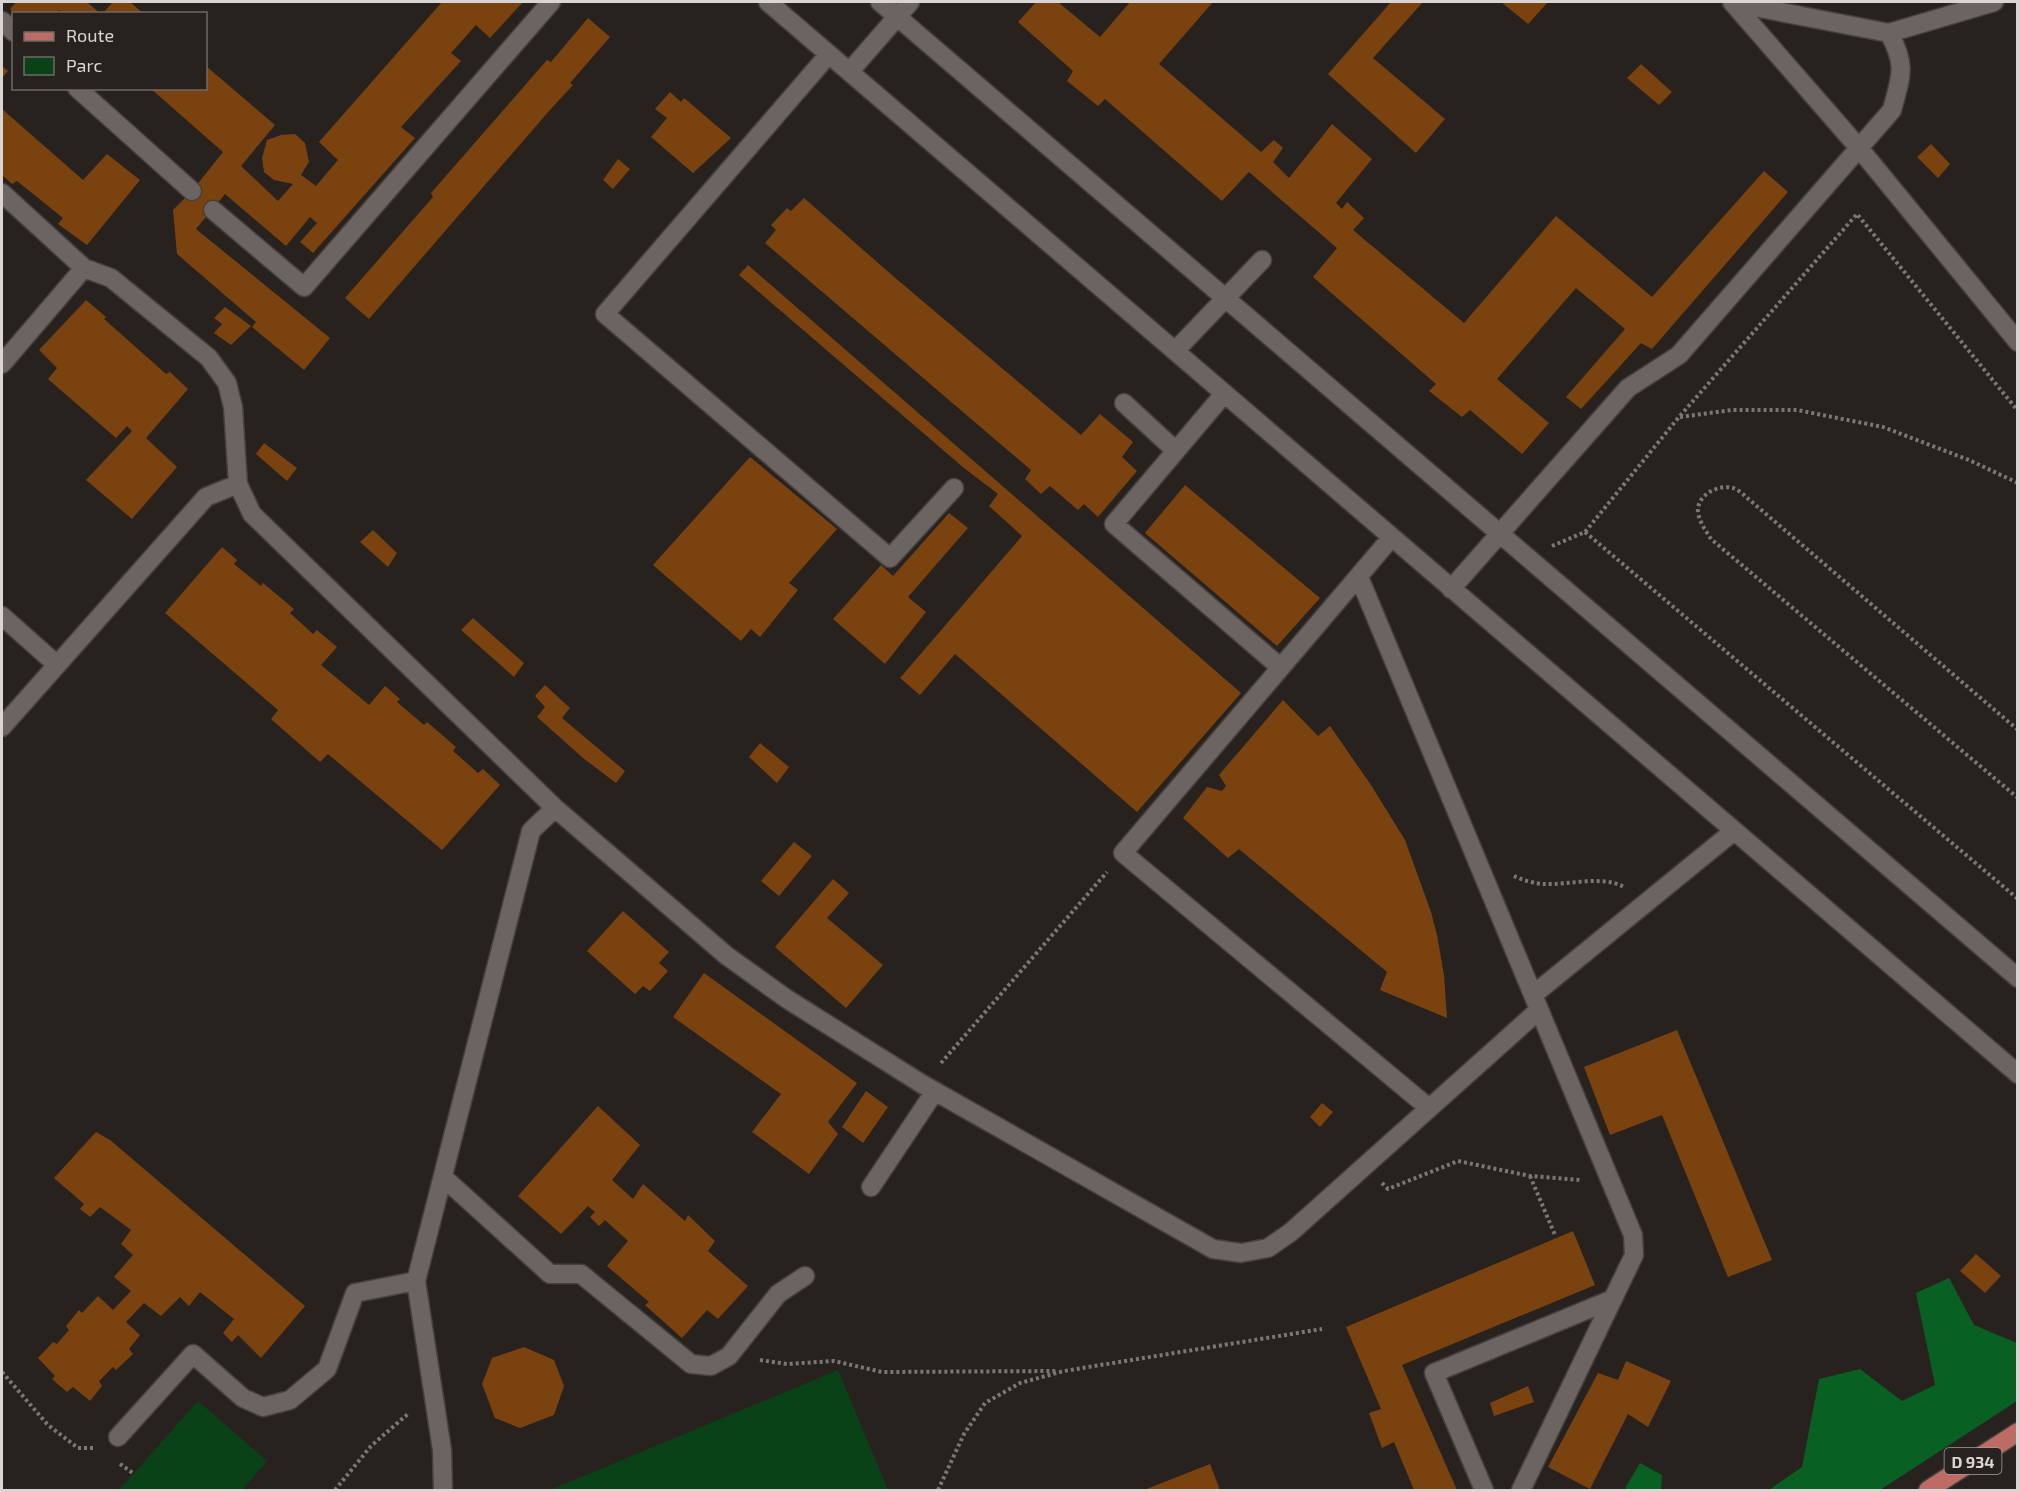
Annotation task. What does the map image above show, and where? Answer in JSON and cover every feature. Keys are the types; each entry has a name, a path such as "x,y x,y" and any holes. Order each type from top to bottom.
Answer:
{"main road":[{"name":"D 934","path":"1928,1491 2018,1432"}],"lane":[{"path":"213,210 304,287 551,2"},
{"path":"768,2 2018,1074"},
{"path":"879,2 2018,978"},
{"path":"850,72 910,2"},
{"path":"1733,2 1890,33 1994,2"},
{"path":"1733,2 1859,148 2018,342"},
{"path":"1451,588 1628,388 1679,355 1892,110 1901,76 1900,53 1890,33"},
{"path":"829,54 604,314 890,558 954,488"},
{"path":"79,90 192,191"},
{"path":"2,193 84,268 111,278 209,358 226,383 233,407 238,484 252,514 555,808 727,956 787,999 929,1088 1214,1250 1241,1253 1268,1248 1290,1232 1429,1108 1536,1003 1648,902 1734,831"},
{"path":"1175,351 1262,260"},
{"path":"2,364 84,268"},
{"path":"1224,394 1114,524 1280,667"},
{"path":"1124,403 1176,451"},
{"path":"2,727 206,497 238,484"},
{"path":"1391,538 1123,854 1429,1108"},
{"path":"1359,576 1633,1234 1634,1255 1521,1491"},
{"path":"2,616 56,664"},
{"path":"443,1491 442,1450 416,1281 531,831 555,808"},
{"path":"871,1187 929,1088"},
{"path":"443,1177 550,1274 581,1274 690,1364 711,1366 729,1356 778,1294 805,1276"},
{"path":"118,1437 193,1354 243,1398 263,1407 290,1400 327,1369 355,1293 416,1281"},
{"path":"1484,1491 1434,1373 1613,1299"}],"path":[{"path":"1546,548 1585,532 1679,417 1857,214 2018,411"},
{"path":"1679,417 1732,410 1797,410 1883,427 1970,460 2018,483"},
{"path":"2018,730 1746,496 1734,488 1717,487 1704,496 1698,510 1701,524 1711,539 2018,798"},
{"path":"1585,532 2018,899"},
{"path":"1472,850 1516,878 1544,884 1589,881 1618,884 1648,902"},
{"path":"929,1088 1123,854"},
{"path":"1366,1165 1388,1189 1458,1161 1530,1176 1612,1183"},
{"path":"1530,1176 1555,1236"},
{"path":"938,1491 964,1434 985,1403 1020,1383 1064,1371 1322,1329"},
{"path":"729,1356 787,1364 834,1361 882,1371 1064,1371"},
{"path":"2,1372 48,1425 78,1448 97,1448 118,1437"},
{"path":"335,1491 371,1446 434,1392"}],"green space":[{"path":"1949,1278 1974,1325 2017,1343 2017,1401 1880,1490 1769,1490 1802,1467 1819,1379 1860,1369 1902,1401 1935,1385 1916,1293"},
{"path":"838,1370 888,1490 550,1490"},
{"path":"198,1401 267,1461 242,1490 119,1490"},
{"path":"1640,1463 1662,1475 1661,1490 1624,1490"}],"building":[{"path":"16,2 87,2 99,12 60,12 59,10 58,12 12,12 10,9"},
{"path":"113,2 130,2 142,12 104,12"},
{"path":"442,2 523,2 490,38 476,25 451,53 461,61 401,127 415,138 313,253 300,242 317,223 310,217 286,246 225,194 196,229 330,338 304,370 252,327 256,322 177,254 173,210 192,191 223,152 152,90 207,90 207,67 275,125 241,166 278,201 293,184 274,180 264,172 262,158 267,140 281,135 295,134 305,143 309,162 301,175 316,186 338,160 319,142"},
{"path":"1036,2 1058,2 1100,37 1130,2 1213,2 1159,64 1261,152 1274,140 1283,148 1273,162 1289,178 1332,124 1372,159 1336,203 1342,209 1347,202 1364,218 1353,230 1464,323 1556,216 1652,297 1764,171 1788,192 1652,349 1641,343 1581,409 1566,397 1625,329 1576,288 1497,379 1549,423 1522,454 1470,410 1462,417 1429,391 1436,384 1313,277 1337,248 1249,172 1222,201 1105,99 1098,106 1067,81 1073,71 1018,22"},
{"path":"1391,2 1423,2 1373,58 1445,119 1416,153 1328,74"},
{"path":"1501,2 1548,2 1528,24"},
{"path":"588,18 610,37 570,83 573,85 369,319 345,298 433,197 431,193 547,60 551,62"},
{"path":"1641,64 1672,92 1659,105 1627,78"},
{"path":"2,66 8,71 2,78"},
{"path":"670,92 681,102 684,98 731,138 693,173 651,137 667,118 655,109"},
{"path":"2,109 83,180 107,154 140,180 87,245 58,224 63,218 17,181 12,184 2,175"},
{"path":"1931,144 1950,164 1938,178 1917,157"},
{"path":"618,159 630,169 613,189 603,180"},
{"path":"804,198 1081,435 1100,414 1133,442 1122,457 1137,471 1098,517 1084,504 1078,510 1050,486 1041,494 1025,479 1031,470 765,243 776,230 771,225 787,208 791,211"},
{"path":"748,265 1241,693 1137,812 955,654 920,695 900,678 1022,536 989,506 998,494 964,468 739,275"},
{"path":"86,300 166,374 170,372 188,389 146,438 177,467 132,519 86,480 132,431 127,426 116,438 48,379 57,368 39,350"},
{"path":"225,307 251,326 231,345 214,333 222,324 214,318"},
{"path":"264,443 297,468 287,481 256,454"},
{"path":"750,457 837,529 789,583 798,590 760,637 751,629 741,641 653,565"},
{"path":"1185,485 1320,598 1277,646 1145,533"},
{"path":"949,513 968,528 908,597 926,612 885,664 833,619 881,565 893,576"},
{"path":"373,530 397,553 388,567 360,542"},
{"path":"222,547 237,560 234,564 261,586 263,583 294,609 290,613 313,634 317,630 337,647 321,665 369,705 385,686 400,699 397,702 424,725 427,722 456,747 453,751 478,773 483,769 500,785 442,850 328,754 320,762 271,719 278,710 165,613"},
{"path":"473,618 524,663 514,677 461,630"},
{"path":"545,685 570,708 562,718 625,771 616,783 583,758 537,717 545,707 535,696"},
{"path":"1283,700 1318,736 1330,726 1371,785 1405,840 1437,935 1444,975 1447,1018 1380,990 1387,972 1239,849 1228,858 1183,818 1207,787 1222,791 1226,786 1219,775"},
{"path":"760,743 789,767 777,783 749,757"},
{"path":"794,842 812,856 779,896 761,881"},
{"path":"833,879 849,893 827,918 883,965 846,1008 775,947"},
{"path":"623,911 669,952 659,963 668,971 650,991 643,986 635,994 587,951"},
{"path":"704,973 857,1083 828,1122 838,1134 809,1174 752,1132 781,1094 673,1017"},
{"path":"1677,1030 1772,1260 1728,1277 1662,1115 1610,1135 1584,1067"},
{"path":"866,1091 888,1107 863,1143 842,1127"},
{"path":"1322,1103 1333,1112 1320,1127 1310,1117"},
{"path":"598,1106 640,1145 612,1180 633,1199 643,1184 685,1221 688,1215 715,1241 708,1251 748,1286 718,1319 707,1310 682,1338 645,1305 649,1302 607,1266 628,1241 605,1220 599,1226 590,1217 595,1212 588,1206 561,1234 518,1196"},
{"path":"96,1132 110,1140 305,1306 261,1358 238,1335 232,1342 223,1333 234,1319 200,1292 189,1306 180,1297 161,1316 144,1303 126,1322 140,1335 129,1349 133,1354 116,1370 113,1367 99,1381 102,1386 90,1401 73,1387 67,1392 52,1379 55,1376 38,1358 53,1342 57,1344 69,1330 66,1326 79,1310 82,1313 98,1296 113,1310 131,1291 114,1277 133,1255 121,1244 131,1230 100,1207 90,1217 80,1209 84,1204 54,1178"},
{"path":"1573,1231 1595,1285 1402,1365 1457,1490 1414,1490 1394,1442 1382,1448 1369,1413 1381,1409 1346,1327"},
{"path":"1976,1254 2001,1276 1985,1293 1960,1271"},
{"path":"524,1347 554,1360 564,1386 554,1415 520,1428 495,1418 482,1384 492,1358"},
{"path":"1626,1361 1671,1381 1648,1427 1628,1414 1590,1489 1548,1467 1598,1373 1618,1380"},
{"path":"1528,1386 1534,1402 1494,1416 1490,1403"},
{"path":"1210,1464 1220,1490 1144,1490"}]}
